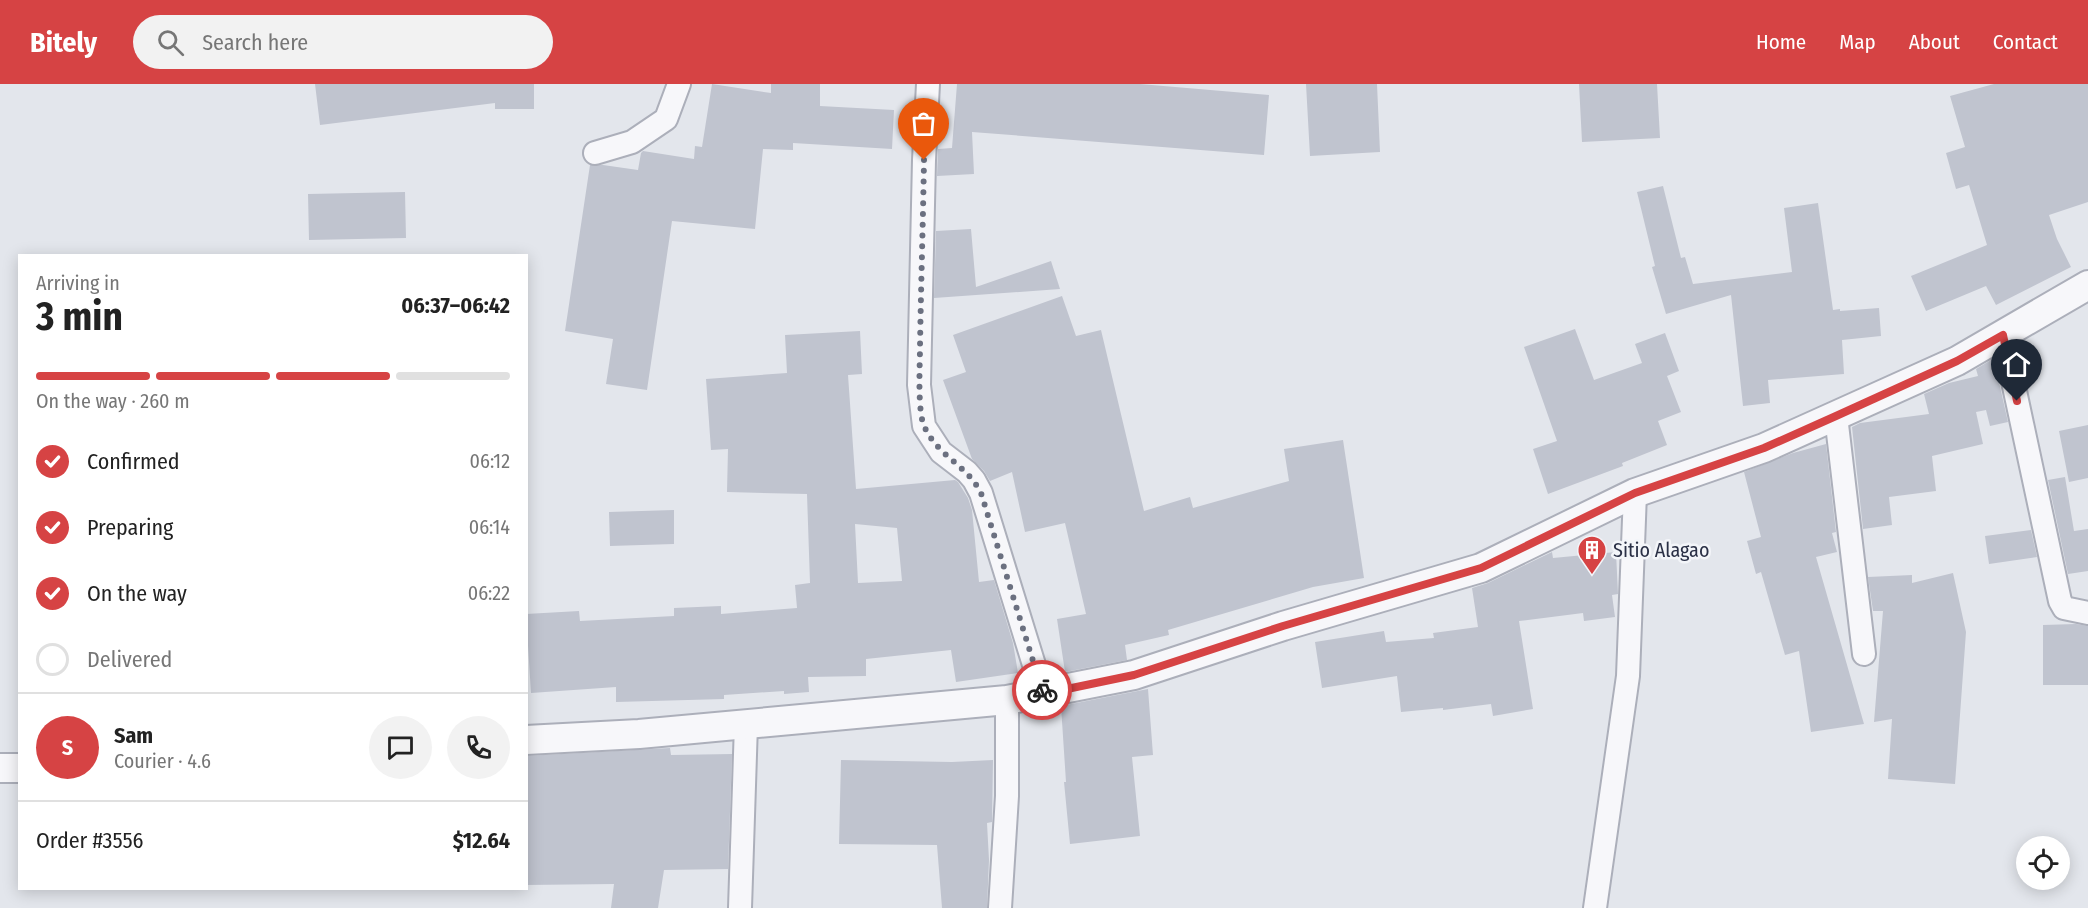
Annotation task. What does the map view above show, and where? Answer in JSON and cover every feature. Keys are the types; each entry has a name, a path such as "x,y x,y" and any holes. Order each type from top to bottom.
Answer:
{"street":[{"path":"595,153 632,142 649,132 666,118 679,84"},
{"path":"928,84 919,385 924,426 941,452 967,472 981,493 1043,694"},
{"path":"528,740 639,734 1007,700 1134,675 1283,626 1481,568 1635,493 1764,448 1957,361 2088,285"},
{"path":"2003,335 2060,601 2064,608 2088,613"},
{"path":"1836,416 1864,654"},
{"path":"1595,908 1628,676 1635,493"},
{"path":"1000,908 1007,796 1007,700"},
{"path":"740,908 746,724"},
{"path":"0,768 18,768"}],"building":[{"path":"315,84 534,84 534,109 495,109 495,103 320,125"},
{"path":"712,84 771,93 771,84 820,84 820,106 894,110 892,149 793,143 793,150 763,149 755,229 672,221 647,390 606,384 613,339 565,331 590,165 638,170 643,151 694,159 695,146 702,147"},
{"path":"957,84 1140,84 1269,95 1264,155 972,132 974,174 937,176 938,149 952,148"},
{"path":"1306,84 1377,84 1380,152 1310,156"},
{"path":"1579,84 1657,84 1660,138 1582,142"},
{"path":"1994,84 2088,84 2088,202 2049,215 2057,239 2071,267 1996,305 1986,286 1926,311 1911,276 1987,245 1969,185 1956,189 1946,153 1965,147 1950,96"},
{"path":"1663,186 1681,258 1685,257 1693,284 1792,272 1784,208 1818,203 1833,310 1879,308 1881,336 1842,340 1844,374 1768,380 1770,403 1743,406 1731,295 1666,314 1652,267 1655,266 1637,192"},
{"path":"405,192 406,238 309,240 308,194"},
{"path":"971,229 976,287 1051,261 1060,289 934,298 936,231"},
{"path":"1062,296 1076,336 1101,330 1144,511 1190,497 1193,508 1289,481 1284,449 1343,440 1364,578 1313,587 1168,630 1169,635 1125,645 1127,660 1065,672 1057,619 1086,614 1065,523 1025,532 1012,472 990,481 972,459 943,380 966,372 953,335"},
{"path":"1575,329 1594,380 1642,363 1635,344 1665,333 1679,371 1667,376 1681,412 1658,421 1667,445 1622,463 1623,466 1548,494 1533,449 1557,441 1524,347"},
{"path":"860,331 862,374 848,375 856,489 955,480 958,482 972,510 979,582 994,580 1013,643 1018,673 956,682 951,650 866,659 866,676 808,677 809,692 784,694 784,691 724,695 724,699 616,702 616,687 531,693 528,614 579,611 580,621 674,616 674,608 721,606 721,614 797,608 795,585 810,583 807,494 727,492 728,449 711,450 706,379 787,373 785,335","holes":["855,524 897,528 902,581 858,583"]},
{"path":"1994,360 2008,422 1990,426 1986,410 1976,412 1983,444 1932,456 1936,491 1889,497 1892,525 1863,529 1852,427 1860,423 1929,414 1924,394 1949,383 1978,376 1976,369"},
{"path":"2088,425 2088,478 2069,482 2059,431"},
{"path":"1826,444 1836,532 1832,533 1837,552 1816,557 1864,724 1811,732 1799,651 1785,655 1761,572 1756,574 1747,541 1761,537 1744,472 1793,453"},
{"path":"2065,477 2074,531 2088,529 2088,571 2068,574 2048,480"},
{"path":"674,510 674,544 610,546 609,512"},
{"path":"2031,530 2037,557 1989,564 1985,536"},
{"path":"1552,552 1553,558 1616,552 1618,594 1612,595 1615,617 1584,621 1583,613 1519,621 1533,709 1493,716 1491,704 1401,712 1397,676 1322,688 1315,642 1384,631 1386,642 1434,638 1433,633 1478,627 1472,588 1488,583"},
{"path":"1953,573 1966,632 1955,784 1888,779 1892,719 1874,722 1883,611 1873,611 1868,577 1912,575 1912,583"},
{"path":"2043,625 2088,626 2088,685 2043,685"},
{"path":"1148,689 1153,755 1132,757 1140,836 1070,844 1064,782 1066,782 1061,706"},
{"path":"670,748 671,755 732,754 728,869 664,870 658,908 611,908 614,884 528,885 528,756"},
{"path":"841,760 952,762 993,760 992,822 987,823 989,860 987,908 942,908 937,845 839,844"}],"way so far":[{"path":"924,160 919,385 924,426 941,452 967,472 981,493 1042,690"}],"place":[{"name":"Sitio Alagao","path":"1592,576"}],"route":[{"path":"1042,690 1043,694 1134,675 1283,626 1481,568 1635,493 1764,448 1836,416 1957,361 2003,335 2017,401"}]}
